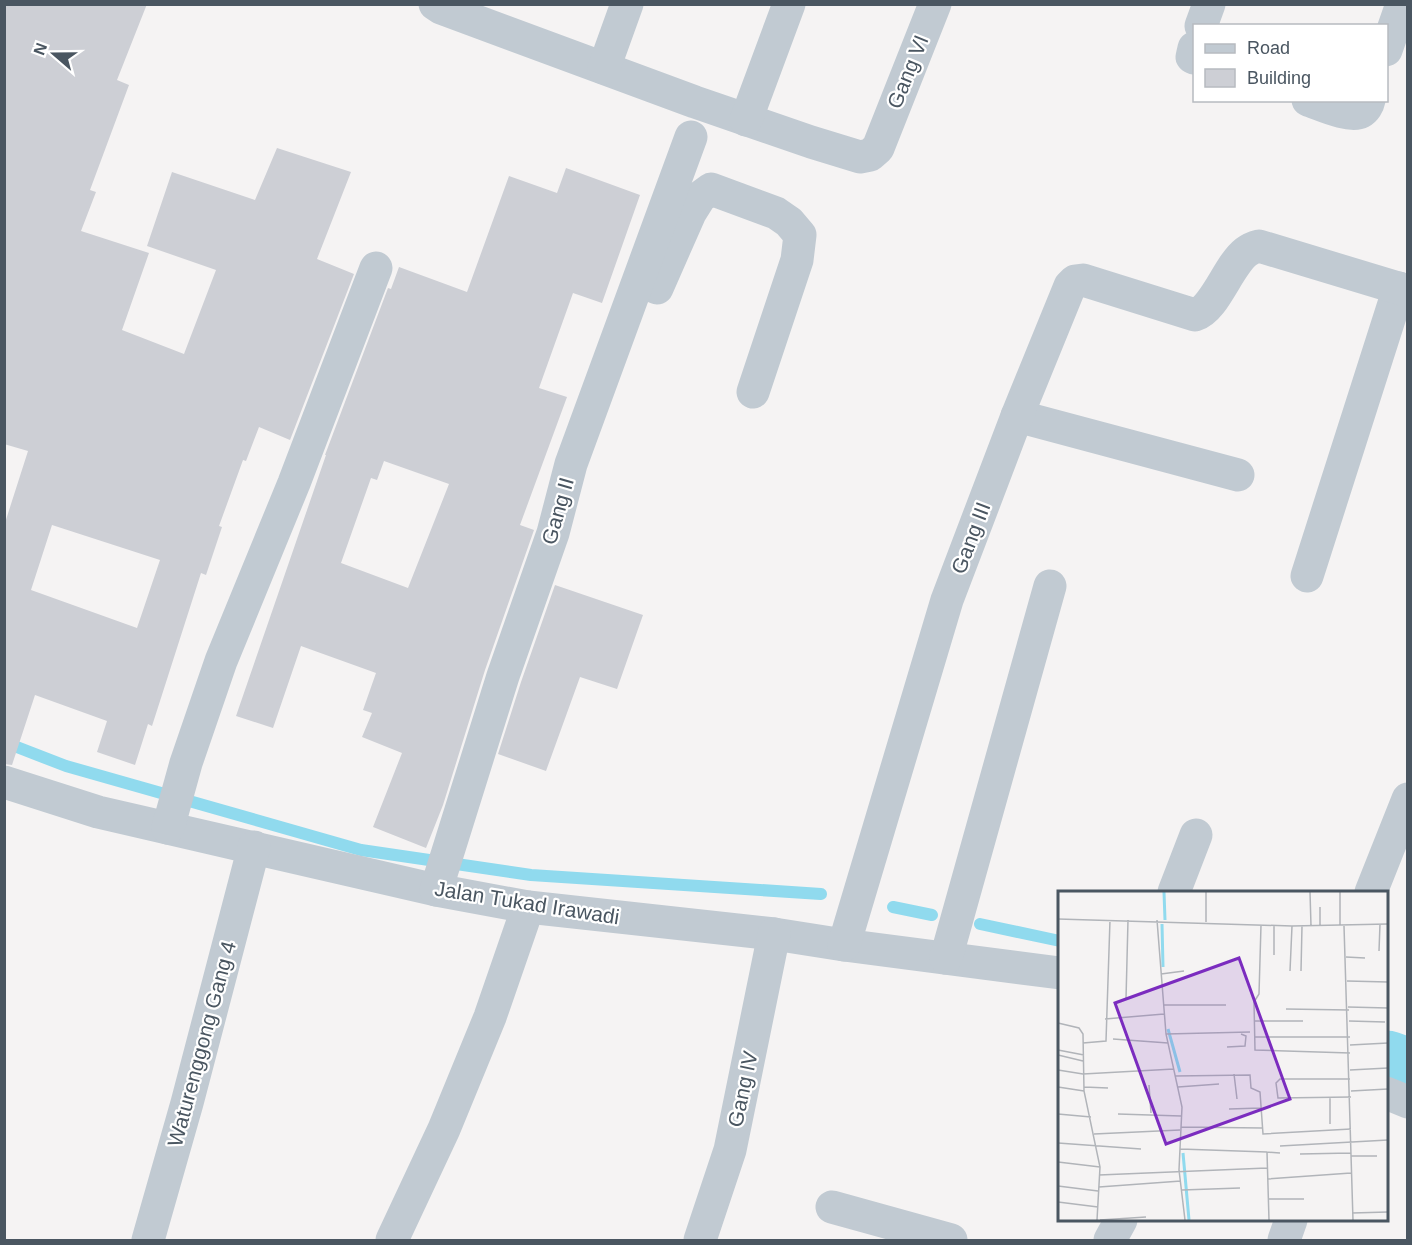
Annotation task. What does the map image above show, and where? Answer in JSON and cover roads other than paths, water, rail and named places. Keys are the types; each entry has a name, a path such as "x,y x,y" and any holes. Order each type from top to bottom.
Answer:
{"street":[{"path":"435,4 746,120 789,4"},
{"path":"604,68 627,4"},
{"name":"Gang VI","path":"746,120 860,157 870,155 878,148 882,140 935,4"},
{"path":"1202,24 1209,4"},
{"path":"1388,44 1402,4"},
{"path":"1314,102 1351,114 1365,106"},
{"name":"Gang II","path":"440,877 503,676 553,533 571,464 691,137"},
{"path":"553,533 690,213 700,197 711,189 776,213 789,222 800,235 797,260 753,392"},
{"name":"Gang III","path":"843,945 947,600 1017,416 1070,286 1075,281 1083,280 1195,315 1201,313 1246,252 1259,246 1403,290"},
{"path":"171,817 186,763 221,661 294,483 376,268"},
{"path":"1307,576 1403,290"},
{"path":"1017,416 1238,475"},
{"path":"946,958 1050,586"},
{"name":"Jalan Tukad Irawadi","path":"4,782 98,812 171,817 254,847 440,877 528,907 774,934 1058,973"},
{"path":"1371,891 1407,799"},
{"path":"1174,891 1197,835"},
{"name":"Waturenggong Gang 4","path":"148,1240 187,1103 254,847"},
{"path":"392,1240 444,1130 490,1017 528,907"},
{"name":"Gang IV","path":"700,1240 730,1150 774,934"},
{"path":"1388,1094 1407,1102"},
{"path":"832,1207 951,1240"},
{"path":"1110,1240 1120,1221"},
{"path":"1284,1240 1291,1221"}],"waterway":[{"path":"4,742 66,766 361,850 531,875 821,894"},
{"path":"893,907 932,915"},
{"path":"980,924 1058,941"},
{"path":"1388,1069 1408,1076"}]}
